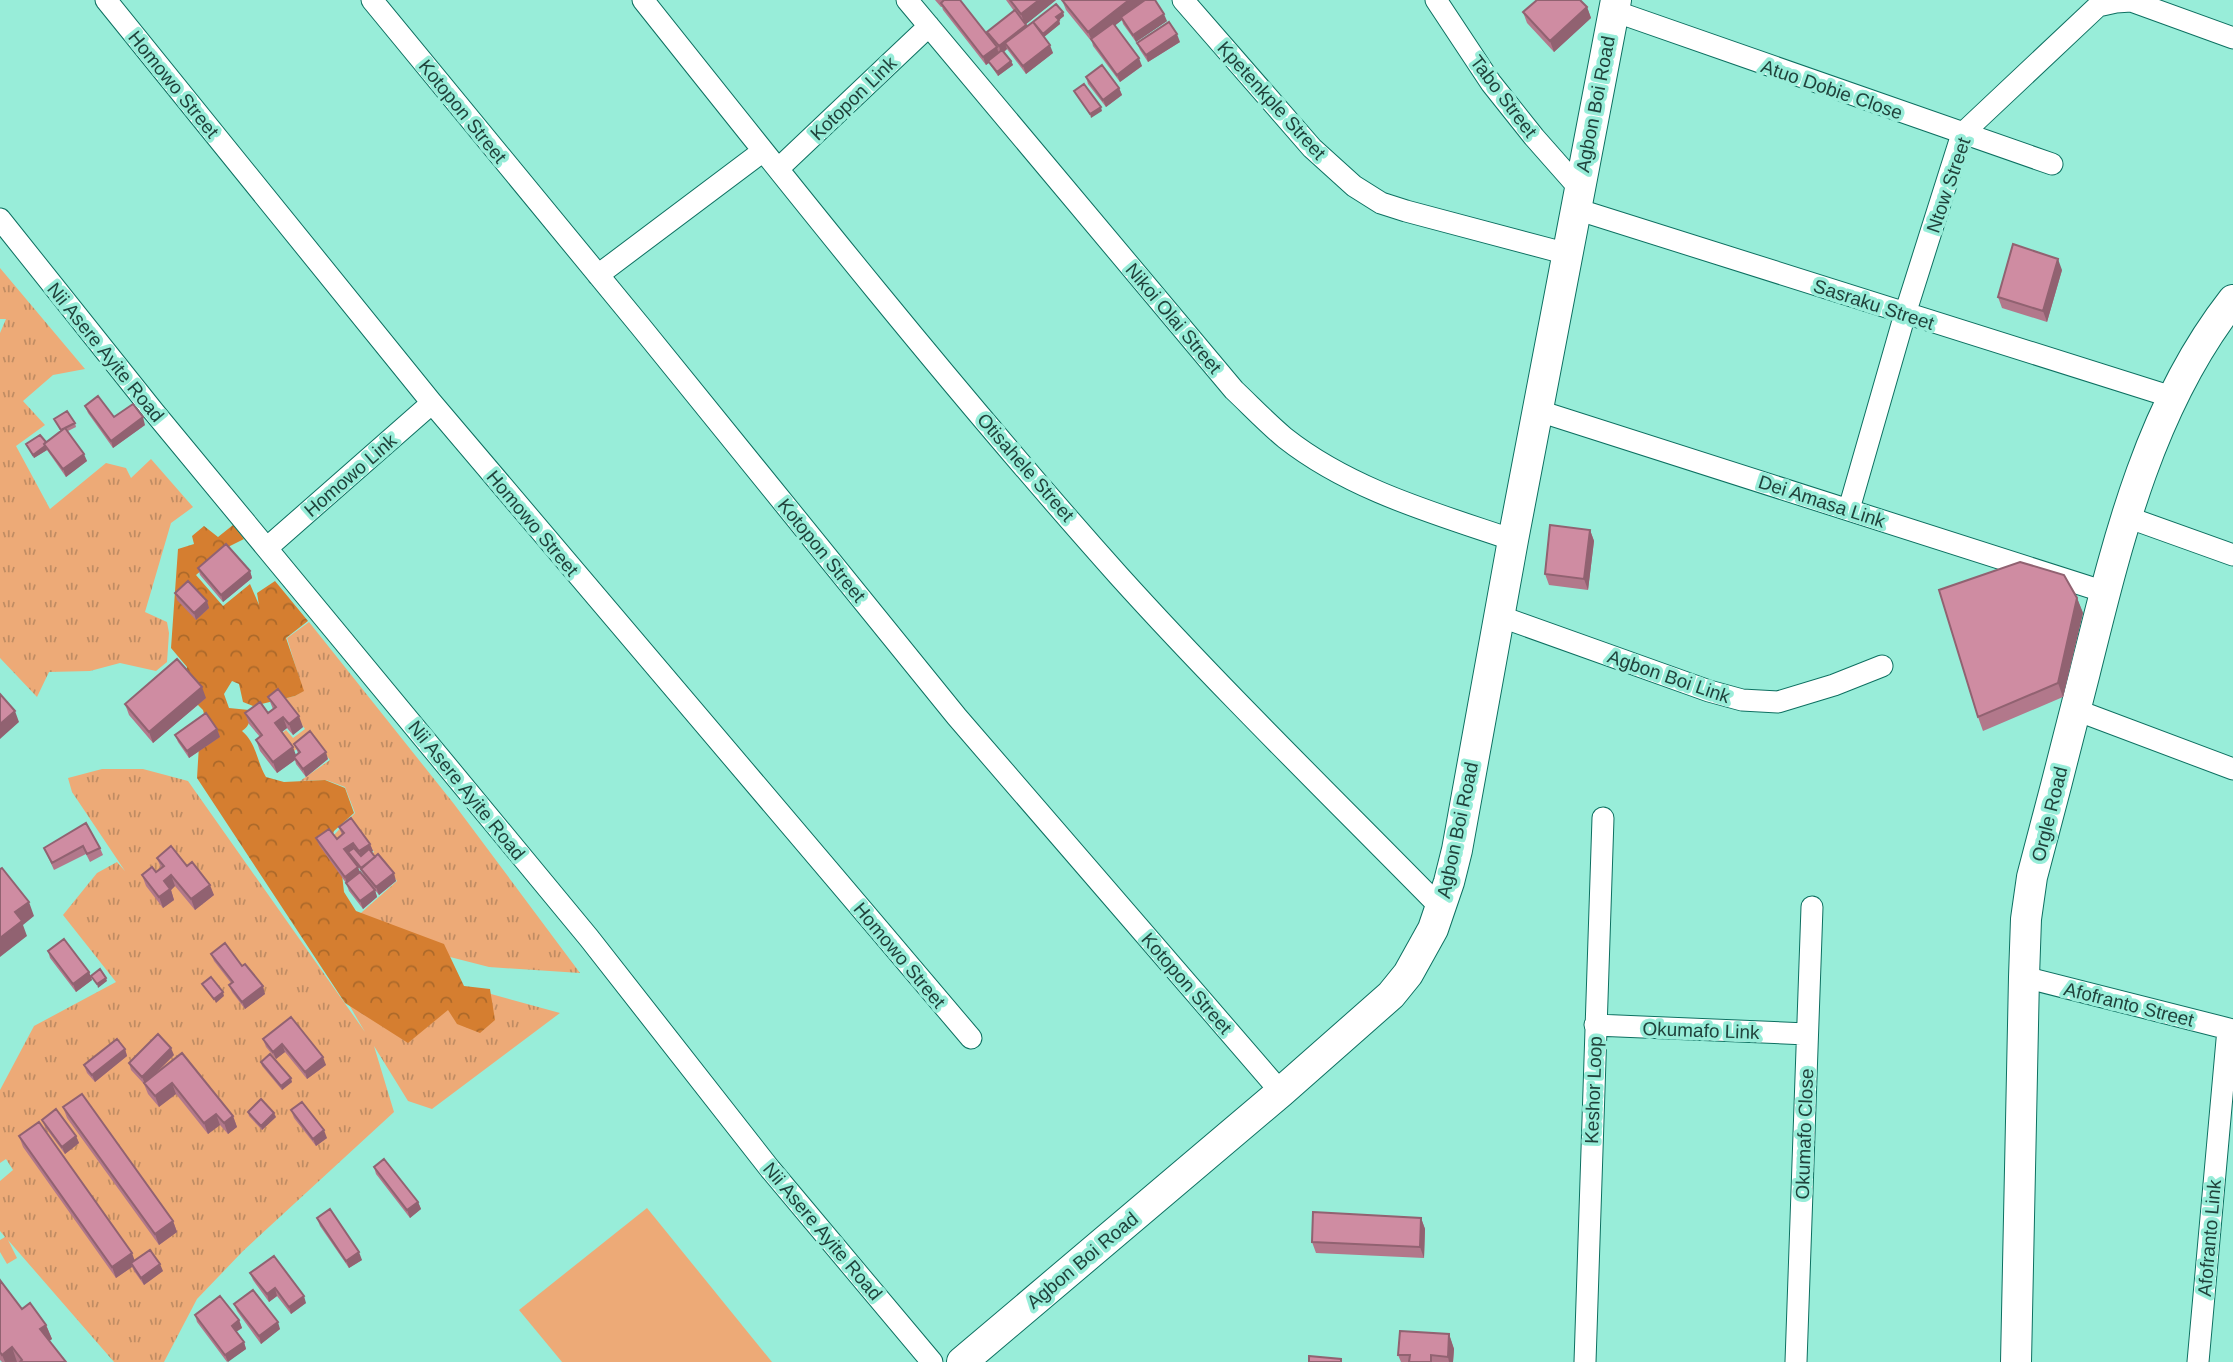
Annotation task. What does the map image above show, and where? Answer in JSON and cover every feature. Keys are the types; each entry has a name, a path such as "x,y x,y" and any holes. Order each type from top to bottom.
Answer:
{"street":[{"name":"Homowo Street","path":"106,0 432,404 971,1038"},
{"name":"Kotopon Street","path":"372,0 957,717 1282,1091"},
{"name":"Otisahele Street","path":"643,0 920,344 1118,574 1176,638 1440,907"},
{"name":"Nikoi Olai Street","path":"907,0 1234,390 1284,437 1332,468 1392,498 1513,540"},
{"name":"Kpetenkple Street","path":"1183,0 1292,127 1354,186 1381,203 1406,211 1568,254"},
{"name":"Tabo Street","path":"1436,0 1576,206"},
{"name":"Ntow Street","path":"1849,509 1905,314 1962,134 2098,6 2131,1 2233,38"},
{"name":"Agbon Boi Road","path":"962,1362 1391,995 1423,951 1457,850 1615,6"},
{"name":"Atuo Dobie Close","path":"1615,6 1962,134 2052,164"},
{"name":"Kotopon Link","path":"778,169 929,26"},
{"path":"598,275 763,151"},
{"name":"Sasraku Street","path":"1576,206 1905,314 2172,397"},
{"name":"Nii Asere Ayite Road","path":"0,219 154,412 589,938 770,1169 932,1362"},
{"name":"Orgle Road","path":"2016,1362 2024,977 2026,919 2032,877 2105,592 2127,517 2172,397 2228,316"},
{"name":"Homowo Link","path":"268,547 432,404"},
{"name":"Dei Amasa Link","path":"1539,411 2105,592"},
{"path":"2127,517 2233,555"},
{"name":"Agbon Boi Link","path":"1499,616 1709,691 1742,700 1778,702 1834,685 1882,666"},
{"path":"2076,710 2233,769"},
{"name":"Keshor Loop","path":"1585,1362 1603,818"},
{"name":"Okumafo Close","path":"1796,1362 1812,906"},
{"name":"Afofranto Street","path":"2024,977 2231,1030"},
{"name":"Okumafo Link","path":"1595,1025 1807,1034"},
{"name":"Afofranto Link","path":"2198,1362 2231,1030"}],"green space":[{"path":"0,268 85,369 53,375 23,401 45,425 16,446 50,509 106,463 126,468 131,478 151,459 193,507 171,523 145,612 167,622 167,662 156,671 120,663 90,671 49,672 37,697 0,658 0,333 6,319 0,319"},
{"path":"233,525 244,539 230,546 196,575 223,606 250,584 259,605 257,593 275,581 308,621 286,638 304,691 295,696 253,706 243,702 239,684 232,681 224,694 229,708 249,710 249,722 242,731 254,747 266,777 284,782 325,780 345,788 354,813 334,831 330,842 342,874 344,892 356,911 444,944 464,986 490,989 495,1020 480,1033 457,1024 448,1010 408,1043 345,1003 197,778 199,745 209,733 203,710 192,699 185,685 187,667 171,648 178,549 194,544 192,536 204,526 218,537"},
{"path":"309,622 454,804 580,973 489,967 372,937 353,920 397,881 381,861 379,863 354,825 342,834 346,841 339,846 333,836 355,813 345,787 326,780 300,781 330,760 312,737 294,751 281,734 286,730 293,738 305,729 282,699 303,691 287,638"},
{"path":"102,769 143,769 188,781 365,1032 314,945 560,1013 432,1109 408,1101 374,1046 394,1112 243,1251 197,1299 164,1362 114,1362 8,1240 17,1258 7,1264 0,1252 0,1240 5,1237 0,1231 0,1181 13,1170 6,1159 0,1163 0,1090 34,1026 116,982 63,915 97,873 117,862 125,871 72,792 68,778"},
{"path":"647,1208 772,1362 562,1362 519,1310"}],"building":[{"path":"944,0 960,0 997,47 983,57 941,3"},
{"path":"1010,0 1039,0 1021,14"},
{"path":"1062,0 1129,0 1088,32"},
{"path":"1145,0 1155,0 1164,14 1133,35 1121,17"},
{"path":"1537,0 1580,0 1587,7 1550,41 1523,12"},
{"path":"1056,4 1063,12 1056,17 1059,20 1043,34 1033,22"},
{"path":"1015,10 1026,25 999,46 987,32"},
{"path":"1033,22 1050,45 1023,66 1005,43"},
{"path":"1169,22 1177,34 1146,55 1137,43"},
{"path":"1113,23 1139,58 1117,75 1091,39"},
{"path":"1002,50 1011,61 997,72 988,61"},
{"path":"1102,65 1119,88 1103,100 1086,77"},
{"path":"1084,84 1101,107 1090,114 1074,91"},
{"path":"2013,244 2058,259 2043,311 1998,297"},
{"path":"98,396 114,417 133,404 143,417 111,441 85,406"},
{"path":"67,411 75,423 61,430 54,419"},
{"path":"65,428 84,454 63,469 44,444"},
{"path":"40,435 46,442 45,446 33,455 26,444"},
{"path":"1550,525 1590,530 1584,579 1545,574"},
{"path":"226,544 250,571 221,595 198,568"},
{"path":"2020,562 2064,575 2077,598 2058,683 1978,717 1939,590"},
{"path":"188,581 207,601 194,613 175,593"},
{"path":"177,659 202,687 149,732 125,704"},
{"path":"278,689 299,716 289,724 283,717 275,723 293,747 273,762 256,740 262,735 245,713 260,702 268,713 276,707 268,697"},
{"path":"0,694 15,711 0,724"},
{"path":"206,713 217,729 187,751 175,735"},
{"path":"310,731 326,752 303,769 294,757 300,752 294,744"},
{"path":"351,818 370,844 359,851 353,843 344,849 358,867 345,877 316,838 329,829 337,839 344,833 339,827"},
{"path":"86,823 100,848 87,854 83,846 52,863 44,848"},
{"path":"171,846 187,866 192,862 210,885 191,899 171,875 164,881 170,889 159,897 142,875 152,867 156,872 164,866 157,858"},
{"path":"354,848 361,856 369,849 375,857 361,868 348,852"},
{"path":"378,854 394,873 376,887 361,869"},
{"path":"2,868 29,902 15,912 22,921 0,938 0,869"},
{"path":"360,872 375,890 360,901 346,883"},
{"path":"64,939 89,972 73,984 48,951"},
{"path":"225,943 242,966 245,964 263,986 242,1002 229,985 233,982 211,954"},
{"path":"100,969 106,978 97,984 91,976"},
{"path":"211,977 223,992 214,999 202,984"},
{"path":"291,1017 323,1057 305,1072 282,1044 273,1052 263,1039"},
{"path":"158,1034 171,1048 142,1077 129,1063"},
{"path":"117,1039 125,1049 92,1075 84,1065"},
{"path":"182,1053 233,1116 224,1123 216,1114 204,1123 172,1083 155,1096 144,1083"},
{"path":"270,1054 291,1078 281,1086 261,1062"},
{"path":"82,1094 173,1221 155,1234 63,1107"},
{"path":"261,1099 274,1113 261,1126 248,1112"},
{"path":"302,1102 324,1130 313,1139 291,1110"},
{"path":"56,1109 76,1136 62,1147 42,1120"},
{"path":"39,1122 132,1253 112,1267 19,1136"},
{"path":"384,1159 418,1202 407,1210 374,1167"},
{"path":"330,1209 359,1252 346,1261 317,1218"},
{"path":"1313,1212 1421,1218 1420,1247 1312,1242"},
{"path":"150,1250 160,1264 141,1278 131,1263"},
{"path":"274,1256 304,1296 289,1307 275,1288 267,1294 250,1273"},
{"path":"0,1280 22,1309 30,1303 46,1325 40,1329 66,1362 20,1362 22,1360 12,1347 2,1355"},
{"path":"253,1290 278,1322 259,1336 234,1304"},
{"path":"220,1296 239,1320 232,1326 244,1342 225,1355 195,1315"},
{"path":"1400,1331 1449,1334 1448,1357 1431,1355 1431,1362 1409,1362 1410,1355 1398,1355"},
{"path":"1309,1356 1341,1359 1341,1362 1309,1362"}]}
